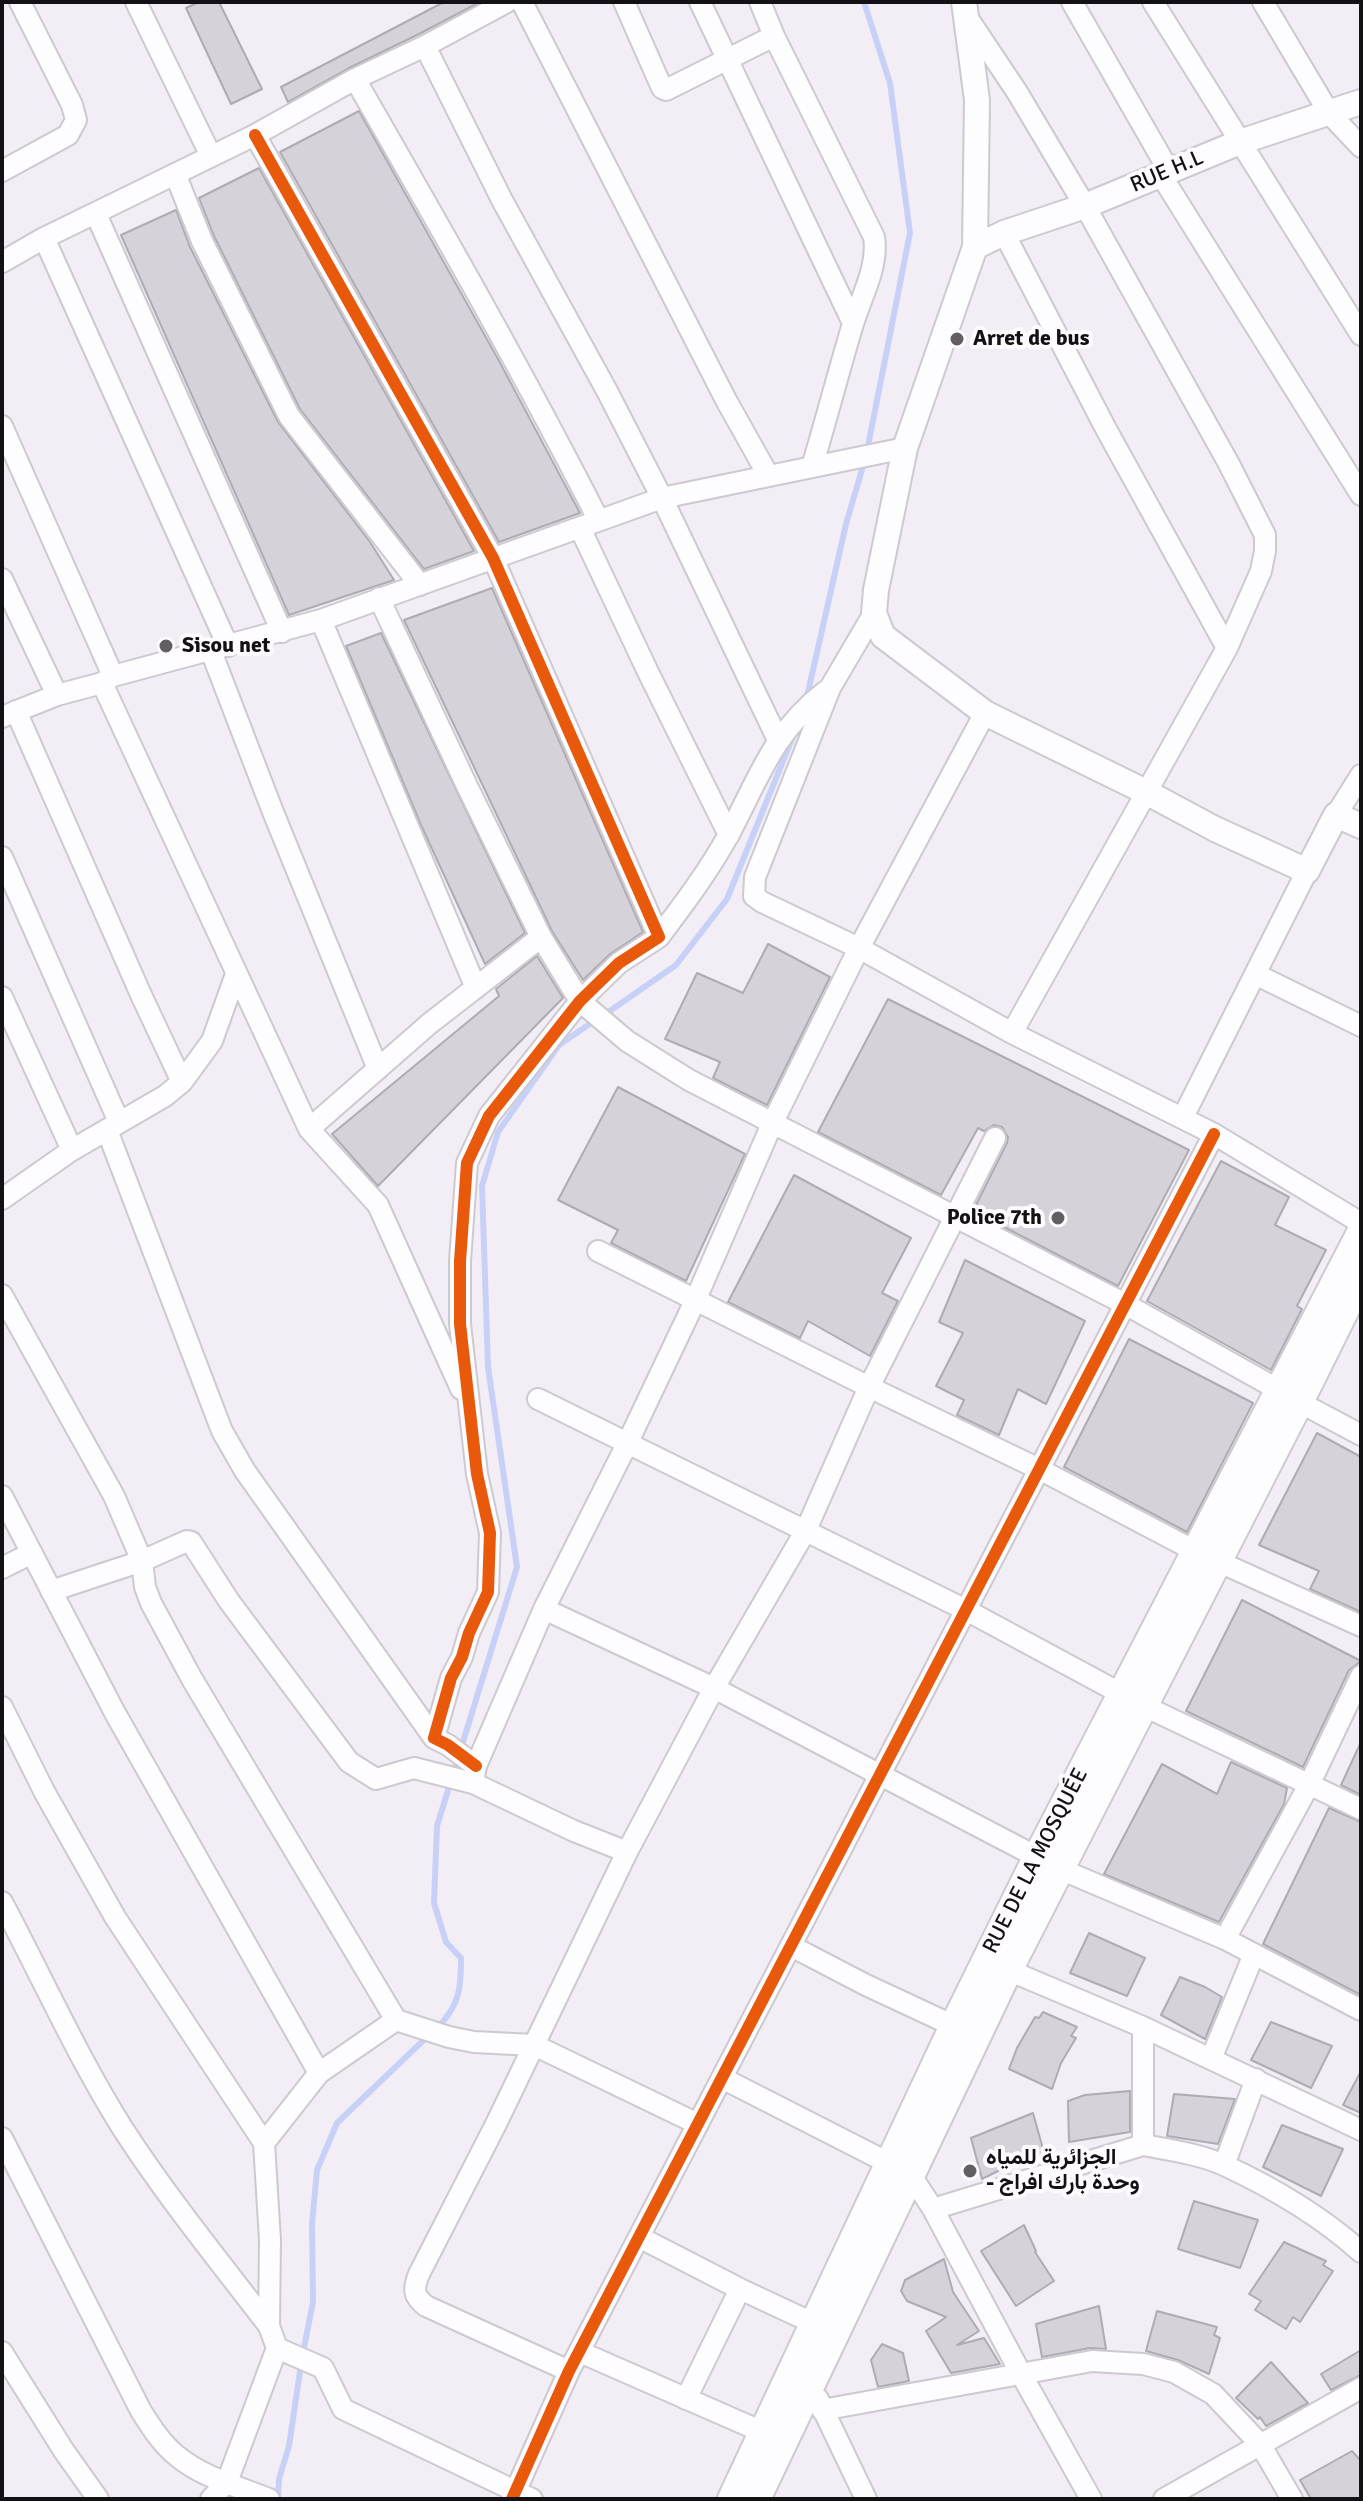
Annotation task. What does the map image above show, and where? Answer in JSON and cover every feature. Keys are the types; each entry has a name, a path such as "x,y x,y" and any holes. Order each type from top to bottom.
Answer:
{"main road":[{"name":"RUE DE LA MOSQUÉE","path":"732,2499 774,2437 815,2324 900,2169 954,2026 1049,1863 1289,1396 1361,1233"},
{"path":"1289,1396 1361,1277"},
{"path":"756,2499 774,2437 817,2397 900,2169 1008,1970 1049,1863"}],"street":[{"path":"5,162 68,135 76,120 72,105 20,2"},
{"path":"136,2 211,156"},
{"path":"2,262 44,238 176,176 355,79 507,2"},
{"path":"522,2 726,400 768,475"},
{"path":"624,2 664,90 774,36"},
{"path":"700,2 853,323"},
{"path":"760,2 874,237 876,248 812,467"},
{"path":"1072,2 1165,173 1361,495"},
{"path":"1153,2 1361,335"},
{"path":"1263,2 1329,113 1361,147"},
{"path":"966,10 1085,206 1229,464 1265,535 1261,571 1227,648 1012,1033"},
{"path":"966,10 977,100 975,247 905,448 874,613 830,688 755,877 754,896 859,948 1012,1033 1183,1117 1361,1223"},
{"path":"425,46 502,200 662,498 778,740"},
{"path":"355,79 492,319 589,524 648,672 729,835"},
{"name":"RUE H.L","path":"975,247 1004,233 1085,206 1240,142 1361,102"},
{"path":"255,135 493,558 659,937"},
{"path":"176,176 202,241 289,416 420,585"},
{"path":"96,214 282,632"},
{"path":"1004,233 1106,429 1227,648"},
{"path":"44,238 219,649 273,812 378,1069"},
{"path":"2,426 236,974 309,1129 378,1205 468,1406"},
{"path":"182,1082 9,714 57,695 321,620 662,498 905,448"},
{"path":"2,579 57,695"},
{"path":"379,598 541,937 580,1001 598,1018 639,1049 689,1080 1125,1304 1361,1435"},
{"path":"874,613 883,636 985,713 1215,829 1307,871"},
{"path":"321,620 476,988"},
{"path":"434,1738 451,1678 488,1592 490,1533 477,1474 460,1324 460,1261 467,1163 489,1116 580,1001 619,963 659,937 729,835 778,740 804,708 830,688"},
{"path":"475,1775 544,1609 695,1301 772,1124 859,948 985,713"},
{"path":"1183,1117 1336,815 1361,775"},
{"path":"1336,815 1361,826"},
{"path":"2,857 113,1126 222,1431 245,1471 434,1738 448,1745 475,1775 574,1831 627,1852"},
{"path":"309,1129 429,1024 541,937"},
{"path":"2,1199 72,1150 165,1096 182,1082 212,1041 236,974"},
{"path":"1255,974 1361,1026"},
{"path":"2,997 72,1150"},
{"path":"277,2348 323,2368 343,2409 520,2496 569,2371 1214,1134"},
{"path":"569,2371 426,2306 416,2298 414,2288 627,1852 714,1688 806,1530 869,1387 995,1138"},
{"path":"598,1251 1039,1469 1206,1556 1361,1626"},
{"path":"2,1295 114,1496 142,1561 145,1587 151,1603 192,1679 396,2020 474,2042 534,2045 698,2124"},
{"path":"538,1399 966,1610 1132,1699 1361,1809"},
{"path":"2,1496 115,1713 319,2073"},
{"path":"51,1591 142,1561 187,1541 194,1544 229,1601 349,1762 369,1776 383,1778 414,1768 475,1775"},
{"path":"2,1568 32,1553"},
{"path":"544,1609 714,1688 1049,1863 1225,1939 1361,2010"},
{"path":"1225,1939 1310,1783 1361,1676"},
{"path":"2,1707 45,1793 115,1917 264,2143 270,2240 269,2326"},
{"path":"2,1902 71,2037 123,2129 269,2326 277,2348 227,2482 211,2499"},
{"path":"791,1946 954,2026"},
{"path":"1211,2059 1254,1954"},
{"path":"1008,1970 1143,2027 1361,2130"},
{"path":"264,2143 319,2073 396,2020"},
{"path":"1143,2027 1143,2145"},
{"path":"722,2078 900,2169 933,2209 1091,2499"},
{"path":"1224,2165 1256,2079"},
{"path":"2,2138 141,2411 175,2455 196,2469 269,2499"},
{"path":"933,2209 1143,2145 1224,2165 1321,2219 1361,2252"},
{"path":"639,2237 815,2324"},
{"path":"686,2399 740,2289"},
{"path":"2,2352 98,2499"},
{"path":"580,2352 774,2437"},
{"path":"866,2499 817,2397 1092,2361 1143,2364 1174,2372 1213,2394 1260,2444 1292,2499"},
{"path":"1164,2499 1361,2388"}],"building":[{"path":"199,2 219,2 262,89 231,104 186,8"},
{"path":"444,2 480,2 288,102 281,87"},
{"path":"359,111 580,513 499,542 280,152"},
{"path":"259,168 474,551 424,569 300,409 214,236 199,198"},
{"path":"176,210 190,247 278,422 370,542 394,580 289,615 121,235"},
{"path":"492,588 643,932 610,954 583,980 552,931 404,620"},
{"path":"381,633 525,933 485,964 421,825 346,646"},
{"path":"768,944 830,977 767,1105 713,1078 720,1062 665,1039 697,973 743,993"},
{"path":"537,956 563,998 378,1186 332,1134 499,996 496,989"},
{"path":"888,999 1189,1150 1118,1286 973,1211 1007,1143 1008,1137 1002,1127 994,1125 984,1131 978,1128 941,1195 818,1132"},
{"path":"618,1087 745,1154 686,1281 611,1243 618,1230 558,1200"},
{"path":"1221,1161 1289,1197 1275,1225 1326,1250 1297,1306 1302,1309 1271,1370 1147,1301"},
{"path":"794,1175 911,1238 882,1293 898,1301 870,1356 808,1321 800,1338 728,1302"},
{"path":"965,1260 1085,1321 1046,1404 1018,1389 999,1435 957,1415 964,1400 936,1386 963,1333 939,1322"},
{"path":"1129,1339 1253,1403 1187,1532 1064,1467"},
{"path":"1317,1433 1361,1457 1361,1612 1310,1589 1319,1571 1259,1545"},
{"path":"1242,1600 1361,1661 1349,1670 1303,1767 1186,1711"},
{"path":"1361,1742 1361,1795 1341,1785"},
{"path":"1231,1762 1287,1788 1284,1804 1219,1922 1104,1874 1162,1764 1217,1794"},
{"path":"1329,1808 1361,1822 1361,1995 1263,1944"},
{"path":"1089,1933 1145,1958 1127,1996 1070,1973"},
{"path":"1180,1977 1222,1997 1205,2039 1161,2015"},
{"path":"1043,2012 1077,2027 1071,2036 1076,2038 1061,2063 1052,2089 1009,2069 1035,2017 1039,2018"},
{"path":"1271,2022 1332,2046 1311,2088 1251,2060"},
{"path":"1361,2071 1361,2113 1343,2105"},
{"path":"1130,2091 1130,2132 1069,2142 1068,2101 1085,2095"},
{"path":"1174,2094 1235,2099 1218,2144 1167,2136"},
{"path":"1033,2113 1045,2156 1018,2167 1016,2162 982,2179 971,2138"},
{"path":"1282,2125 1343,2149 1321,2196 1263,2167"},
{"path":"1194,2201 1258,2220 1240,2268 1178,2249"},
{"path":"1024,2225 1035,2252 1054,2281 1016,2306 981,2251"},
{"path":"1284,2242 1326,2261 1323,2265 1333,2271 1300,2322 1293,2317 1286,2329 1255,2310 1261,2301 1249,2294"},
{"path":"944,2259 953,2292 979,2331 957,2345 984,2338 1000,2364 951,2373 926,2331 946,2317 907,2301 901,2291 905,2280"},
{"path":"1099,2306 1106,2349 1090,2348 1042,2357 1036,2324"},
{"path":"1157,2311 1217,2327 1214,2335 1220,2338 1209,2374 1178,2360 1146,2351"},
{"path":"882,2344 903,2353 909,2381 878,2387 871,2360"},
{"path":"1361,2350 1361,2375 1331,2390 1321,2374"},
{"path":"1271,2362 1308,2403 1266,2426 1260,2417 1258,2419 1236,2398"},
{"path":"1352,2451 1361,2461 1361,2499 1311,2499 1300,2480"}],"waterway":[{"path":"806,701 846,524 866,456 910,233 890,83 864,2"},
{"path":"604,1015 676,965 727,899 794,734"},
{"path":"437,2028 458,1996 461,1958 446,1942 434,1903 437,1826 517,1567 488,1367 482,1186 498,1132 559,1045 594,1021"},
{"path":"278,2499 279,2479 289,2446 313,2302 312,2224 317,2170 337,2123 429,2035"}],"cycle path":[{"path":"255,135 493,558 659,937 619,963 580,1001 489,1116 467,1163 460,1261 460,1324 477,1474 490,1533 488,1592 451,1678 434,1738 476,1766"},
{"path":"512,2499 569,2371 1214,1134"}],"place":[{"name":"Arret de bus","path":"957,339"},
{"name":"Sisou net","path":"166,646"},
{"name":"Police 7th","path":"1058,1218"},
{"name":"الجزائرية للمياه - وحدة بارك افراج","path":"970,2171"}]}
